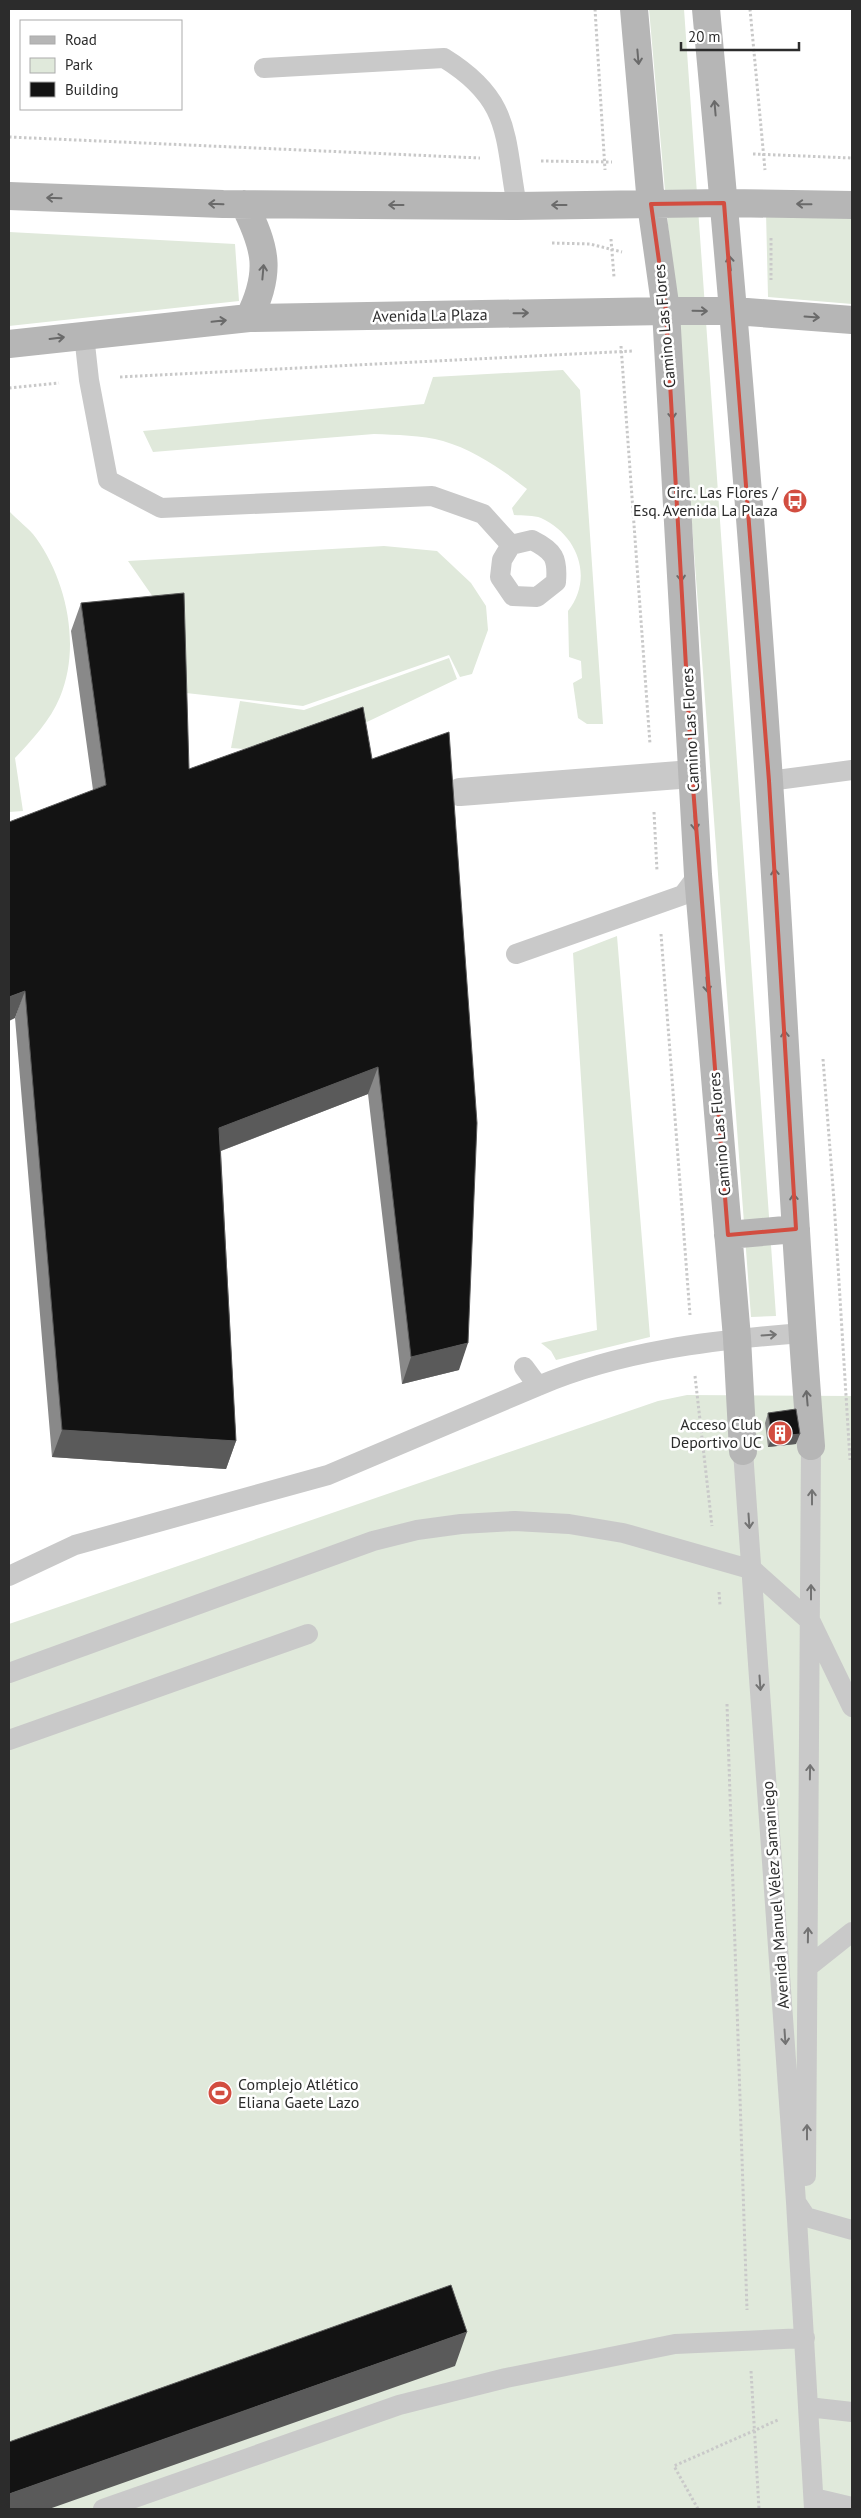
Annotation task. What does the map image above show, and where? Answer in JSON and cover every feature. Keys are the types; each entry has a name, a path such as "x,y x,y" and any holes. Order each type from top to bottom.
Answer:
{"street":[{"name":"Camino Las Flores","path":"634,9 651,204 666,310 698,875 737,1338 743,1451"},
{"path":"706,9 734,311 769,781 802,1333 812,1456"},
{"path":"9,196 244,204 517,206 724,203 852,205"},
{"path":"244,204 258,232 264,267 258,301 249,318"},
{"name":"Avenida La Plaza","path":"9,344 249,318 666,310 734,311 852,320"},
{"path":"460,792 692,774"},
{"path":"728,1235 796,1229"}],"lane":[{"path":"264,68 444,58 466,72 484,89 498,111 504,126 517,206"},
{"path":"84,335 89,380 108,480 161,508 432,496 483,514 511,545"},
{"path":"769,781 852,770"},
{"path":"516,954 683,895 698,875"},
{"path":"9,1576 75,1545 328,1475 560,1376 671,1347 737,1338 802,1333"},
{"path":"524,1367 538,1386"},
{"name":"Avenida Manuel Vélez Samaniego","path":"743,1451 801,2210 808,2407 814,2504"},
{"name":"Avenida Manuel Vélez Samaniego","path":"801,2210 808,1967 812,1456"},
{"path":"9,1673 372,1541 417,1530 461,1524 516,1521 569,1524 623,1533 753,1570 811,1622 852,1707"},
{"path":"9,1740 308,1634"},
{"path":"808,1967 852,1932"},
{"path":"801,2210 852,2230"},
{"path":"103,2509 408,2403 506,2378 675,2344 805,2338"},
{"path":"808,2407 852,2412"},
{"path":"814,2504 852,2507"}],"path":[{"path":"750,9 769,204 771,314"},
{"path":"9,137 509,160 605,162"},
{"path":"763,154 852,158"},
{"path":"9,388 203,372 668,349"},
{"path":"705,1476 720,1606"},
{"path":"727,1701 748,2342 756,2430 759,2509"},
{"path":"698,2509 674,2466 808,2407"}],"highlighted area":[{"path":"724,203 769,781 796,1229 728,1235 692,774 666,311 651,204"}],"green space":[{"path":"649,9 684,9 776,1316 751,1317 679,350"},
{"path":"766,212 852,214 852,304 768,297"},
{"path":"9,232 235,244 239,301 9,326"},
{"path":"563,370 580,390 603,724 587,724 578,718 573,683 582,678 581,661 569,657 568,611 576,598 580,585 581,572 578,558 573,546 554,526 538,517 514,515 512,508 527,489 498,468 477,455 455,445 418,436 374,434 153,452 143,431 424,404 433,377"},
{"path":"9,511 33,534 47,555 63,594 70,636 66,678 56,706 46,722 15,758 23,811 9,812"},
{"path":"384,546 437,551 471,583 486,606 488,630 472,674 460,677 449,655 303,706 186,693 153,597 128,561"},
{"path":"449,658 457,679 325,742 315,726 244,749 231,748 240,701 304,710"},
{"path":"617,936 650,1337 556,1360 551,1351 541,1343 597,1330 573,953"},
{"path":"687,1395 852,1396 852,2509 9,2509 9,1624 658,1401"}],"building":[{"path":"184,593 189,769 363,707 372,759 449,732 477,1123 468,1343 411,1357 378,1067 219,1128 236,1441 62,1430 25,991 9,997 9,822 106,785 81,603"},
{"path":"796,1409 800,1434 772,1437 768,1413"},
{"path":"451,2285 467,2332 9,2494 9,2442"}],"place":[{"name":"Circ. Las Flores / Esq. Avenida La Plaza","path":"795,501"},
{"name":"Acceso Club Deportivo UC","path":"780,1433"},
{"name":"Complejo Atlético Eliana Gaete Lazo","path":"220,2093"}]}
